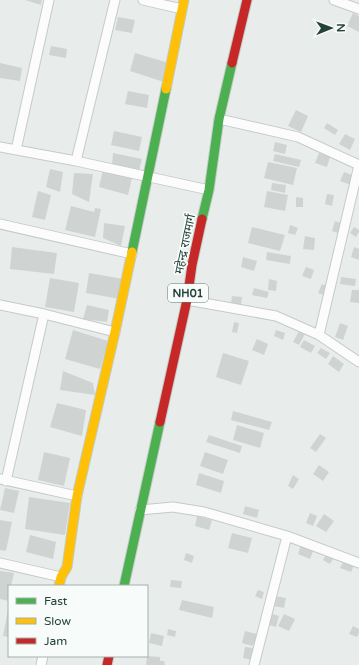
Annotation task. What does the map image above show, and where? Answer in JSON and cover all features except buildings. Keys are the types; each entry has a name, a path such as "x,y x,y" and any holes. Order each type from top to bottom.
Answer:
{"main road":[{"name":"महेन्द्र राजमार्ग","path":"124,585 187,300 192,266 208,190 219,119 247,0"},
{"path":"60,582 67,566 77,496 132,254 183,5"}],"street":[{"path":"16,150 49,0"},
{"path":"76,161 115,0"},
{"path":"142,0 183,5"},
{"path":"334,0 359,10"},
{"path":"219,119 298,137 359,165 319,335"},
{"path":"0,147 76,161 208,190"},
{"path":"0,224 132,254"},
{"path":"187,300 276,316 319,335 359,362"},
{"path":"0,305 44,314 115,332"},
{"path":"44,314 3,480 77,496"},
{"path":"140,510 173,507 204,512 287,536 359,562"},
{"path":"254,665 287,536"},
{"path":"0,563 60,582"}],"traffic: fast":[{"path":"202,219 209,190 219,119 232,63"},
{"path":"132,252 166,89"},
{"path":"124,585 160,422"}],"traffic: slow":[{"path":"166,89 184,0"},
{"path":"59,585 61,577 67,567 77,496 132,252"}],"traffic: jam":[{"path":"232,63 247,0"},
{"path":"160,422 187,300 192,265 202,219"},
{"path":"107,665 109,657"}]}
